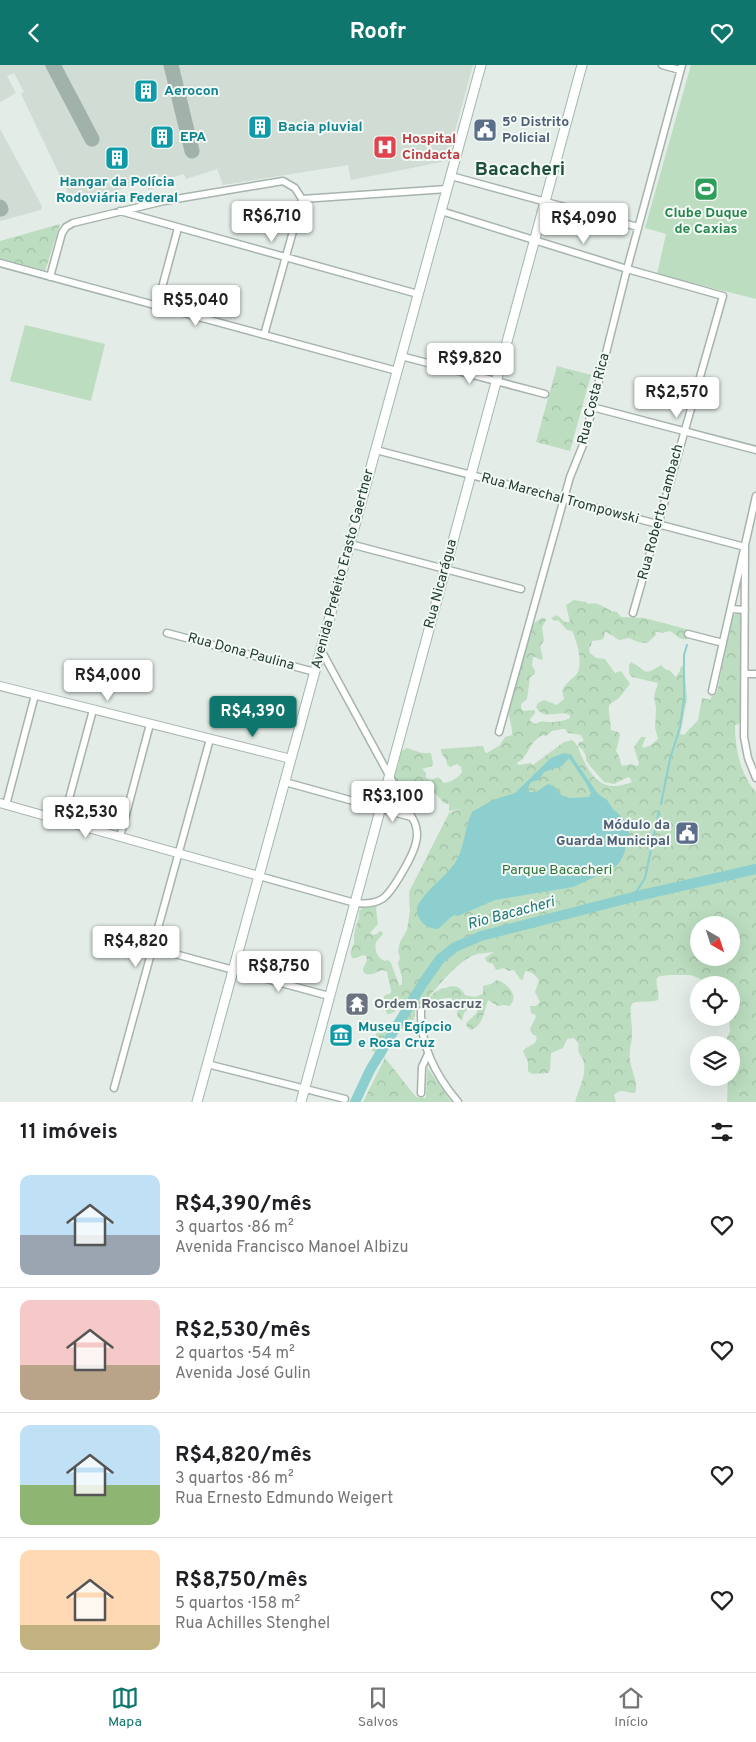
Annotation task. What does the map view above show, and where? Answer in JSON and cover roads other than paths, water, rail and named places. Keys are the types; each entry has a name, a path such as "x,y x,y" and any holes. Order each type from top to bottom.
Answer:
{"main road":[{"name":"Avenida Prefeito Erasto Gaertner","path":"197,1102 481,65"},
{"name":"Rua Nicarágua","path":"301,1102 582,65"}],"street":[{"path":"662,65 681,68"},
{"name":"Rua Costa Rica","path":"499,732 570,477 583,445 627,269 681,68"},
{"path":"451,176 638,227"},
{"path":"50,277 62,233 66,227 73,223 181,197 283,181 291,185 302,199"},
{"path":"302,199 447,189"},
{"path":"264,335 302,199"},
{"path":"120,211 418,294"},
{"path":"441,211 627,269"},
{"path":"157,306 178,228"},
{"path":"0,263 397,371"},
{"name":"Rua Roberto Lambach","path":"627,269 722,296 633,613"},
{"path":"401,356 545,394"},
{"path":"592,407 756,450"},
{"name":"Rua Marechal Trompowski","path":"376,450 744,547"},
{"path":"712,691 756,500"},
{"path":"350,544 521,589"},
{"path":"744,547 744,742 756,778"},
{"path":"731,609 745,610"},
{"name":"Rua Dona Paulina","path":"167,633 315,671"},
{"path":"688,635 723,643"},
{"path":"35,695 3,804 355,903 365,904 378,901 386,896 392,888 416,846 417,829 321,651"},
{"path":"745,674 756,674"},
{"path":"0,686 291,759"},
{"path":"63,821 93,710"},
{"path":"120,837 150,724"},
{"path":"114,1088 210,739"},
{"path":"285,782 411,817"},
{"path":"153,948 330,996"},
{"path":"421,1011 422,1030 428,1054 439,1076 458,1102"},
{"path":"421,1093 422,1067 428,1054"},
{"path":"207,1064 345,1099"}],"water":[{"path":"564,753 571,755 598,794 607,800 612,808 627,822 629,833 620,862 614,868 573,887 495,900 458,916 454,915 438,929 433,929 422,923 418,916 417,907 425,895 455,863 461,851 472,812 493,800 515,793 551,758","holes":["569,758 591,793 589,797 570,798 561,795 554,786 548,784 536,792 529,792 528,788 531,782 539,780 544,772 562,766"]}],"waterway":[{"path":"661,804 670,759 680,727 684,699 684,655 687,645"},
{"path":"633,897 645,878 659,811"},
{"name":"Rio Bacacheri","path":"355,1102 370,1070 423,983 440,959 455,947 481,936 633,897 756,869"}],"place":[{"name":"Aerocon","path":"146,91"},
{"name":"Bacia pluvial","path":"260,127"},
{"name":"5º Distrito Policial","path":"485,130"},
{"name":"EPA","path":"162,137"},
{"name":"Hospital Cindacta","path":"385,147"},
{"name":"Hangar da Polícia Rodoviária Federal","path":"117,158"},
{"name":"Clube Duque de Caxias","path":"706,189"},
{"name":"Módulo da Guarda Municipal","path":"687,833"},
{"name":"Ordem Rosacruz","path":"357,1004"},
{"name":"Museu Egípcio e Rosa Cruz","path":"341,1035"}],"district":[{"name":"Bacacheri","path":"520,170"}],"park label":[{"name":"Parque Bacacheri","path":"557,870"}]}
